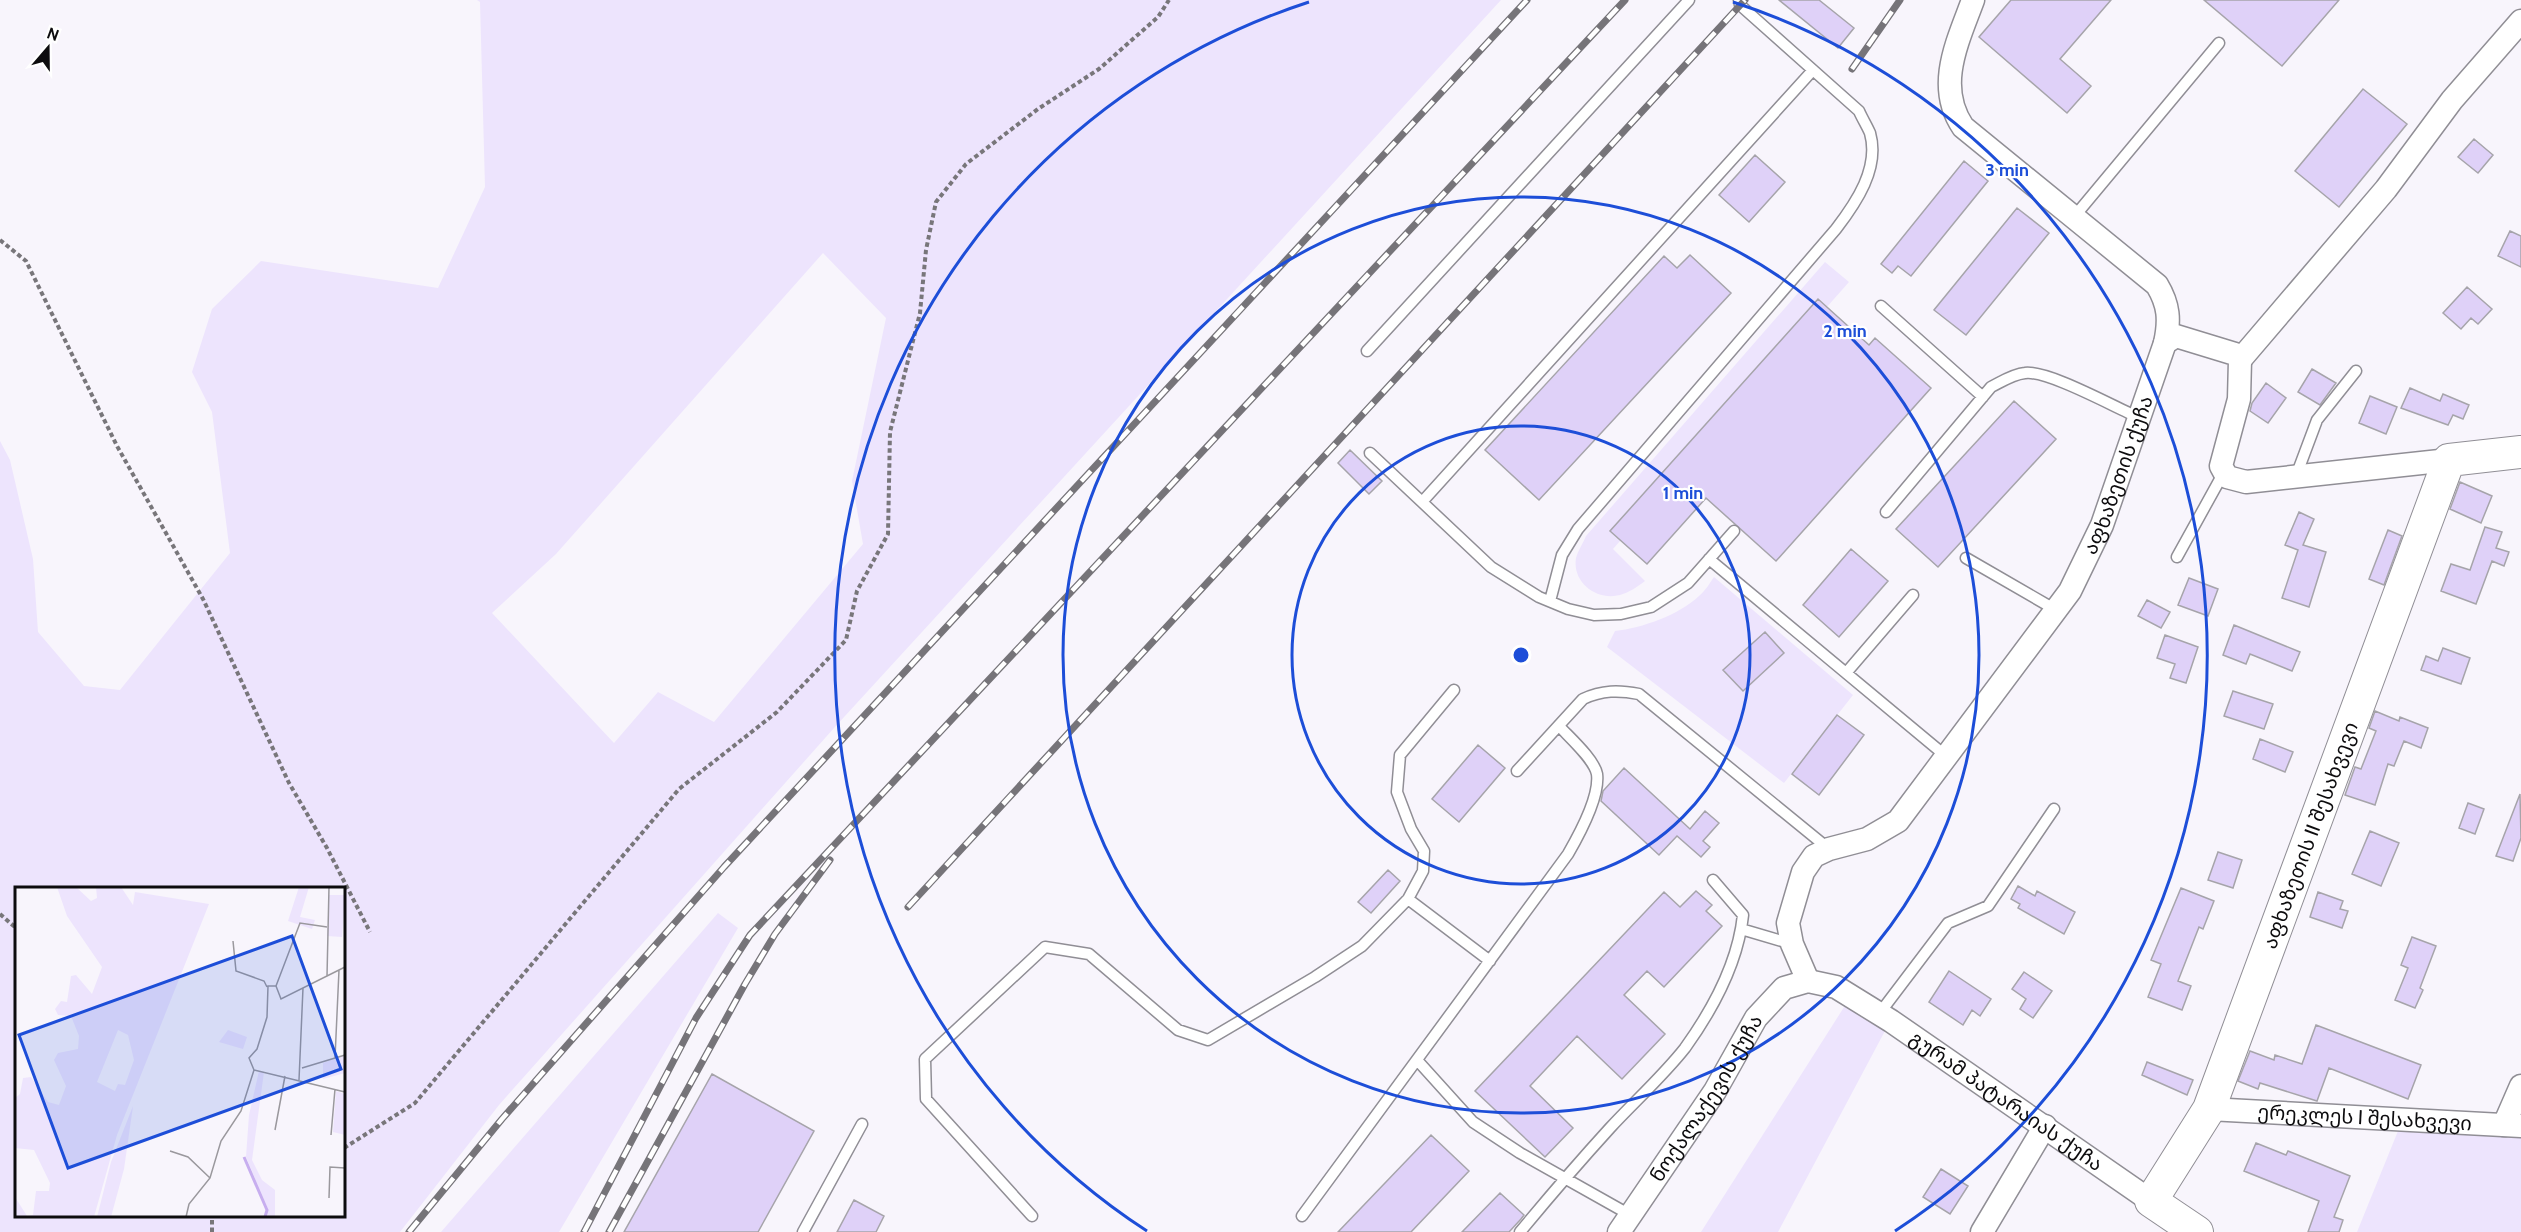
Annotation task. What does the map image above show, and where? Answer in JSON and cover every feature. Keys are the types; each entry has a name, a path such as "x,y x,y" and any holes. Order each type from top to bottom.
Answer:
{"street":[{"name":"აფხაზეთის ქუჩა","path":"1808,981 1792,944 1788,923 1803,872 1815,856 1829,849 1868,839 1898,821 2070,591 2102,525 2165,343 2169,325 2169,311 2165,298 2157,285 1963,127 1956,117 1949,78 1950,62 1973,0"},
{"path":"2521,21 2452,100 2386,189 2240,360 2239,399 2221,466 2227,477 2246,482 2521,452"},
{"path":"2165,343 2176,336 2235,354 2240,360"},
{"name":"აფხაზეთის II შესახვევი","path":"2151,1201 2209,1109 2449,460"},
{"name":"გურამ პატარაიას ქუჩა","path":"1808,981 1836,987 1879,1014 2197,1232"},
{"name":"ნოქალაქევის ქუჩა","path":"1626,1224 1715,1091 1756,1018 1784,988 1808,981"},
{"path":"2513,1126 2521,1086"},
{"name":"ერეკლეს I შესახვევი","path":"2209,1109 2513,1126"},
{"path":"1982,1232 2045,1126"}],"lane":[{"path":"1367,351 1689,0"},
{"path":"1550,601 1562,555 1578,528 1836,230 1858,200 1868,174 1873,151 1869,132 1859,111 1740,5 1739,0"},
{"path":"2074,218 2219,44"},
{"path":"1422,502 1813,70"},
{"path":"1881,306 1983,397"},
{"path":"2296,476 2317,420 2356,371"},
{"path":"1886,512 1991,387 2010,377 2027,372 2049,376 2138,417"},
{"path":"1370,453 1491,567 1550,601 1568,609 1594,615 1621,614 1651,607 1688,583 1734,531"},
{"path":"2177,557 2224,471"},
{"path":"1966,558 2056,610"},
{"path":"1710,559 1947,757"},
{"path":"1846,673 1913,595"},
{"path":"1032,1216 926,1100 926,1059 1045,947 1089,954 1178,1029 1208,1040 1362,946 1408,899 1423,871 1424,851 1411,829 1397,792 1400,754 1454,690"},
{"path":"1516,771 1583,699 1595,693 1621,690 1639,694 1829,849"},
{"path":"1302,1216 1568,854 1582,829 1590,808 1597,773 1588,758 1559,726"},
{"path":"1879,1014 1947,923 1988,906 2054,809"},
{"path":"1520,1232 1564,1178 1684,1048 1726,978 1740,940 1743,915 1713,880"},
{"path":"1408,899 1490,961"},
{"path":"1741,929 1792,944"},
{"path":"1417,1060 1473,1122 1564,1178 1626,1224"},
{"path":"803,1232 862,1124"}],"path":[{"path":"345,1147 415,1103 679,789 777,712 846,640 857,591 888,534 890,432 920,313 927,250 936,202 966,164 1038,109 1099,69 1158,17 1169,0"},
{"path":"0,240 26,261 117,446 203,599 289,783 327,848 370,932"},
{"path":"0,914 15,927"}],"shaded area":[{"path":"477,0 1501,0 834,728 499,1105 400,1232 0,1232 0,441 10,460 33,559 38,632 84,686 120,690 230,553 212,412 192,372 212,309 261,261 438,288 485,187 480,2","holes":["823,253 886,318 852,481 863,544 714,722 658,692 614,743 492,613 556,554"]},
{"path":"1825,262 1849,282 1613,549 1645,581 1620,595 1595,593 1582,582 1576,567 1576,558 1586,536"},
{"path":"1714,577 1853,695 1784,783 1607,647 1615,631 1648,624 1671,615 1691,603"},
{"path":"718,913 738,928 559,1232 441,1232"},
{"path":"1846,1004 1886,1029 1778,1232 1701,1232"},
{"path":"2398,1131 2521,1133 2521,1232 2357,1232"}],"building":[{"path":"1779,0 1819,0 1854,28 1838,48"},
{"path":"2011,0 2111,0 2060,59 2091,86 2067,113 1979,37"},
{"path":"2204,0 2339,0 2282,66"},
{"path":"2363,89 2407,124 2339,207 2295,171"},
{"path":"2474,139 2493,155 2478,173 2458,157"},
{"path":"1755,155 1785,182 1749,222 1719,195"},
{"path":"1964,161 1988,181 1911,276 1898,266 1892,273 1881,264"},
{"path":"2017,208 2049,233 1966,335 1934,310"},
{"path":"2510,231 2521,236 2521,267 2498,256"},
{"path":"1690,255 1731,293 1539,500 1485,450 1664,256 1677,268"},
{"path":"2467,287 2492,309 2478,324 2471,318 2461,329 2443,313"},
{"path":"1818,299 1869,345 1875,338 1931,388 1776,561 1706,498 1647,564 1610,531"},
{"path":"2312,369 2336,383 2320,405 2298,392"},
{"path":"2266,383 2286,398 2268,423 2250,411 2252,403"},
{"path":"2410,388 2440,401 2443,394 2469,405 2463,419 2453,415 2448,425 2401,408"},
{"path":"2370,396 2397,407 2386,434 2359,423"},
{"path":"2014,401 2056,439 1938,567 1896,529"},
{"path":"1350,450 1382,481 1369,494 1338,463"},
{"path":"2460,482 2492,496 2481,523 2450,509"},
{"path":"2299,512 2314,519 2303,545 2326,552 2309,607 2282,598 2298,550 2285,545"},
{"path":"2485,527 2502,532 2496,548 2509,552 2504,566 2492,561 2476,604 2441,591 2451,564 2470,570"},
{"path":"2388,530 2402,536 2384,585 2369,579"},
{"path":"1851,549 1888,581 1839,637 1803,605"},
{"path":"2189,578 2218,589 2208,616 2178,605"},
{"path":"2147,600 2170,612 2161,628 2138,616"},
{"path":"2234,625 2300,652 2292,671 2250,654 2246,664 2223,655"},
{"path":"1765,632 1784,653 1743,691 1723,670"},
{"path":"2165,635 2198,647 2186,683 2170,678 2175,664 2157,658"},
{"path":"2443,648 2470,658 2461,684 2421,670 2426,656 2438,661"},
{"path":"2233,691 2273,704 2264,729 2224,716"},
{"path":"2375,711 2399,721 2400,717 2428,728 2421,748 2404,741 2394,766 2388,764 2375,805 2345,795 2355,767 2361,769 2376,731 2369,728"},
{"path":"1837,715 1864,735 1819,795 1792,774"},
{"path":"2260,739 2293,752 2285,772 2253,759"},
{"path":"1478,745 1505,768 1459,822 1432,799"},
{"path":"1624,768 1690,829 1705,811 1719,823 1703,841 1710,847 1701,857 1677,836 1659,855 1601,801 1603,791"},
{"path":"2520,794 2521,838 2513,861 2496,856"},
{"path":"2468,803 2484,809 2475,834 2459,828"},
{"path":"2370,831 2399,843 2381,886 2352,874"},
{"path":"2218,852 2242,860 2233,888 2208,880"},
{"path":"1388,870 1400,881 1371,913 1358,902"},
{"path":"2018,886 2035,896 2037,891 2075,912 2064,934 2018,908 2020,904 2011,899"},
{"path":"2181,888 2214,901 2203,929 2199,927 2178,981 2191,986 2182,1010 2148,997 2161,964 2151,960"},
{"path":"1696,891 1712,905 1706,911 1722,926 1664,987 1647,971 1624,995 1665,1034 1622,1079 1577,1036 1530,1086 1573,1128 1545,1157 1475,1091 1664,892 1680,907"},
{"path":"2318,892 2343,901 2340,909 2348,911 2342,928 2310,917"},
{"path":"2412,937 2436,946 2420,988 2423,990 2415,1008 2395,1000 2408,968 2401,965"},
{"path":"1949,971 1991,999 1980,1016 1972,1010 1963,1025 1929,1002"},
{"path":"2024,972 2052,991 2033,1018 2020,1009 2026,999 2012,989"},
{"path":"2316,1025 2421,1065 2408,1099 2329,1068 2317,1101 2260,1083 2258,1089 2238,1081 2250,1051 2274,1060 2275,1055 2302,1064"},
{"path":"2147,1062 2193,1080 2187,1095 2142,1075"},
{"path":"712,1074 814,1131 758,1232 624,1232"},
{"path":"1431,1135 1469,1171 1411,1232 1338,1232"},
{"path":"2256,1143 2286,1155 2288,1151 2350,1176 2334,1217 2343,1220 2339,1232 2308,1232 2319,1201 2244,1171"},
{"path":"1941,1169 1968,1186 1950,1214 1923,1197"},
{"path":"1500,1193 1524,1215 1509,1232 1462,1232"},
{"path":"854,1200 884,1216 876,1232 837,1232"}],"railway":[{"path":"409,1232 502,1119 724,867 1527,0"},
{"path":"584,1232 696,1018 750,935 1625,0"},
{"path":"908,907 1745,0"},
{"path":"1852,69 1900,0"},
{"path":"609,1232 745,984 775,934 830,860"}]}
